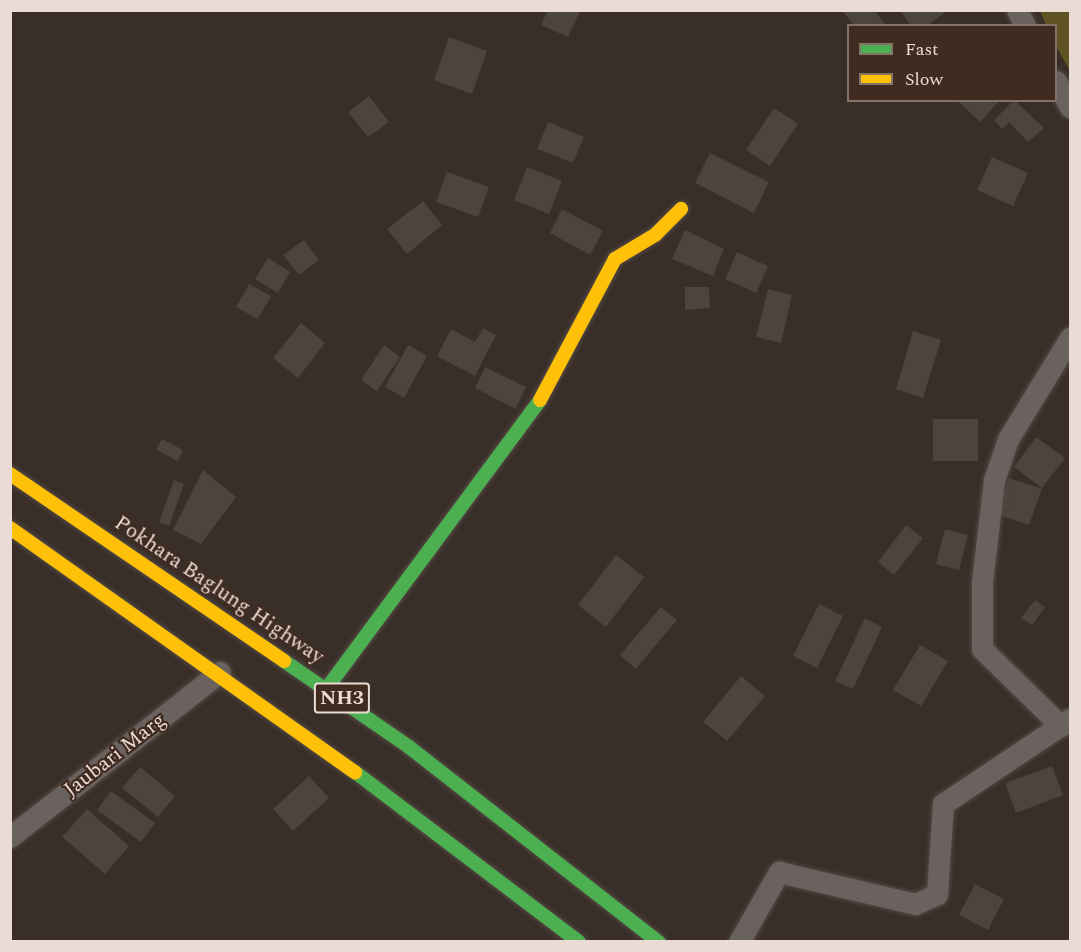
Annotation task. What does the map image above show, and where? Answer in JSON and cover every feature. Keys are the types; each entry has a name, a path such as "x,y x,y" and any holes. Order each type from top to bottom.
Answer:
{"main road":[{"path":"327,688 533,413 615,259 655,235 681,209"},
{"name":"Pokhara Baglung Highway","path":"10,474 327,688 659,942"},
{"path":"10,528 220,672 579,942"}],"street":[{"path":"1017,10 1024,24"},
{"path":"1057,83 1071,107"},
{"path":"739,942 779,872 915,904 937,894 943,804 1066,722 982,649 982,582 994,480 1008,439 1071,338"},
{"name":"Jaubari Marg","path":"10,837 220,672"}],"shaded area":[{"path":"1040,11 1070,11 1070,71 1057,48 1057,24 1046,24"}],"building":[{"path":"548,10 581,10 568,37 541,25"},
{"path":"841,10 874,10 885,24 853,24"},
{"path":"900,10 948,10 930,24 910,24"},
{"path":"449,37 487,51 472,94 434,80"},
{"path":"369,96 389,122 368,137 348,112"},
{"path":"959,102 998,102 980,122"},
{"path":"1012,102 1016,102 1044,128 1028,142 1009,122 1002,129 994,120"},
{"path":"774,108 798,124 770,166 746,150"},
{"path":"548,122 584,137 573,163 537,149"},
{"path":"710,153 769,182 754,213 695,183"},
{"path":"992,157 1028,173 1013,206 977,190"},
{"path":"527,167 562,181 549,214 514,200"},
{"path":"447,172 489,187 478,217 436,202"},
{"path":"423,201 442,225 407,254 387,229"},
{"path":"562,209 603,231 590,255 550,233"},
{"path":"685,230 724,249 713,276 672,259"},
{"path":"304,240 319,260 299,275 283,255"},
{"path":"737,252 768,266 756,293 725,279"},
{"path":"268,258 290,272 278,293 255,279"},
{"path":"249,284 271,296 258,319 236,307"},
{"path":"685,287 709,287 710,308 685,310"},
{"path":"768,289 792,295 781,343 756,337"},
{"path":"301,323 325,343 298,378 273,358"},
{"path":"483,328 496,335 475,376 437,356 451,329 475,342"},
{"path":"913,331 941,340 923,398 896,389"},
{"path":"384,345 400,357 377,391 361,380"},
{"path":"408,345 427,356 404,398 385,387"},
{"path":"485,367 526,387 516,409 475,388"},
{"path":"933,419 978,419 978,461 933,461"},
{"path":"1036,437 1065,458 1042,488 1014,467"},
{"path":"162,439 183,450 178,461 156,450"},
{"path":"203,470 236,497 201,544 173,530"},
{"path":"1009,478 1042,489 1029,525 996,514"},
{"path":"174,480 184,484 169,526 159,522"},
{"path":"906,525 923,538 894,575 878,562"},
{"path":"945,529 968,535 959,570 936,564"},
{"path":"616,555 644,577 606,627 578,605"},
{"path":"1035,600 1045,607 1032,625 1021,618"},
{"path":"819,604 843,616 817,668 793,656"},
{"path":"661,607 677,620 636,669 620,655"},
{"path":"865,618 882,627 853,689 835,681"},
{"path":"920,645 948,661 921,706 893,690"},
{"path":"741,676 765,696 727,741 703,722"},
{"path":"1052,766 1063,795 1016,813 1005,783"},
{"path":"140,767 175,796 158,817 122,788"},
{"path":"309,776 329,798 293,831 273,809"},
{"path":"111,791 155,823 141,842 97,810"},
{"path":"87,809 129,846 105,874 62,837"},
{"path":"975,884 1004,899 988,930 959,915"}],"traffic: fast":[{"path":"327,688 540,400"},
{"path":"284,661 409,747 659,942"},
{"path":"355,772 579,942"}],"traffic: slow":[{"path":"540,400 615,259 655,235 681,209"},
{"path":"10,474 284,661"},
{"path":"10,528 355,772"}]}
